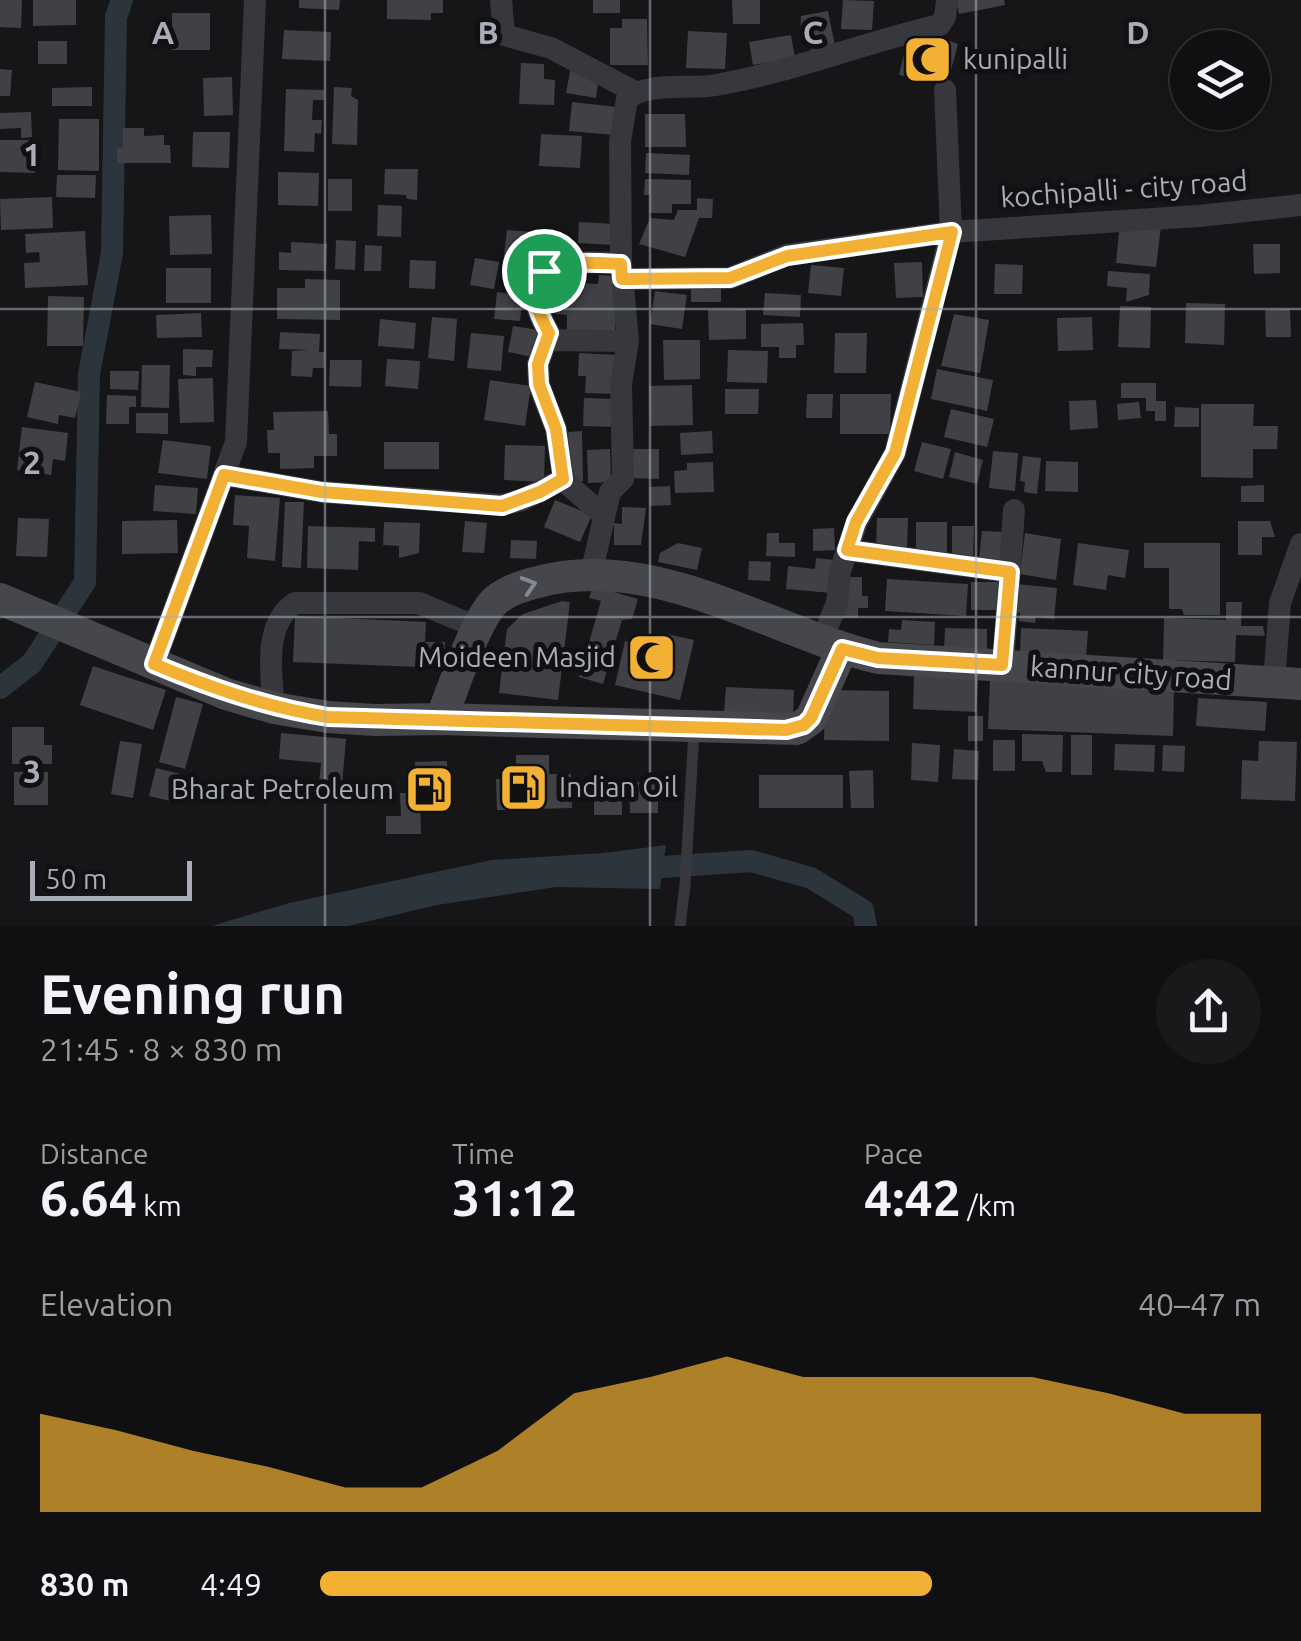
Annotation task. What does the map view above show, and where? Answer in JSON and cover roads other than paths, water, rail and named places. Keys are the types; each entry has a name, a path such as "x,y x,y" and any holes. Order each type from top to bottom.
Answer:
{"main road":[{"name":"kannur city road","path":"441,718 493,602 515,588 590,574 650,582 756,614 831,645 878,658 1287,683"},
{"path":"0,599 226,694 274,708 359,719 441,718 786,730 804,725 811,718 831,645"}],"street":[{"path":"154,664 236,442 255,0"},
{"path":"501,0 504,35 551,48 634,92 739,80 940,25 946,17 947,0"},
{"path":"831,645 840,571 856,522 895,453 952,232 946,90"},
{"path":"590,574 610,492 623,480 621,384 628,340 622,271 620,141 624,106 634,92"},
{"name":"kochipalli - city road","path":"548,340 549,333 537,316 534,283 544,271 564,262 622,271 730,278 787,256 952,232 1199,216 1301,204"},
{"path":"603,515 570,490 563,479 556,429 539,384 542,346 548,340 628,340"},
{"path":"224,475 322,492 502,506 563,479"},
{"path":"1002,665 1014,510"},
{"path":"1287,683 1280,603 1301,544"},
{"path":"847,550 1010,572"},
{"path":"274,708 275,630 282,612 295,604 419,604 479,628"}],"lane":[{"path":"680,926 694,728"}],"waterway":[{"path":"0,688 32,663 85,582 89,374 112,253 116,17 122,0"},
{"path":"634,869 751,861 811,878 863,910 866,926"}],"place":[{"name":"kunipalli","path":"928,59"},
{"name":"Moideen Masjid","path":"651,657"},
{"name":"Indian Oil","path":"524,787"},
{"name":"Bharat Petroleum","path":"429,789"}]}
